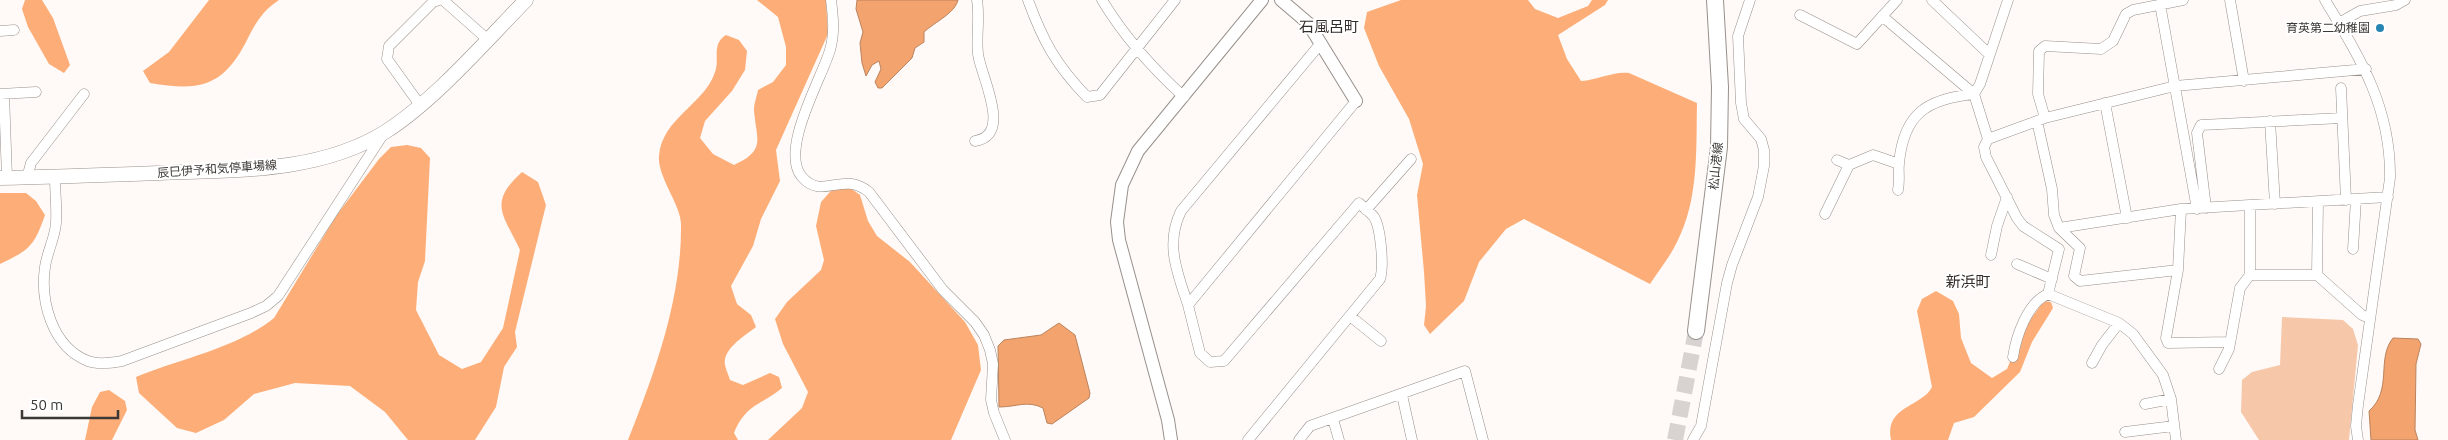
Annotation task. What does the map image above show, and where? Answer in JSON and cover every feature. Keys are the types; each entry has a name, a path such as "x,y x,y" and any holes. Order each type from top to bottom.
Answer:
{"main road":[{"name":"辰巳伊予和気停車場線","path":"3,178 250,169 282,165 334,154 384,132 420,105 526,0"},
{"name":"松山港線","path":"1696,331 1719,147 1719,60 1715,0"}],"street":[{"path":"420,105 387,59 387,52 389,46 433,2 441,0 487,39"},
{"path":"831,0 834,26 831,48 797,140 798,169 802,177 818,186 831,187 847,182 862,186 869,192 943,290 975,322 990,350 993,364 991,400 1005,440"},
{"path":"976,0 979,18 977,41 979,63 987,84 994,120 992,132 985,140 976,141"},
{"path":"1028,0 1042,37 1068,77 1087,97 1100,95 1175,0"},
{"path":"1102,0 1136,50 1151,67 1184,97"},
{"path":"1171,440 1168,420 1119,240 1116,222 1117,203 1129,167 1138,151 1262,0"},
{"path":"1188,305 1356,101 1308,23 1281,0"},
{"path":"1693,440 1702,426 1727,283 1758,196 1764,166 1764,150 1761,139 1744,119 1741,103 1738,36 1750,0"},
{"path":"1800,15 1857,44 1897,0"},
{"path":"1932,0 1989,54"},
{"path":"1898,190 1900,181 1899,164 1906,132 1912,120 1919,112 1941,101 1974,94 1980,84 2008,0"},
{"path":"2178,270 2080,281 2074,276 2080,248 2059,228 2038,94 2039,51 2045,46 2101,49 2113,41 2126,14 2133,10 2183,0"},
{"path":"2230,0 2244,81"},
{"path":"2324,0 2366,69 2377,96 2387,134 2391,164 2388,197 2369,318 2358,405 2356,426 2358,440"},
{"path":"2338,23 2360,11 2396,5 2405,0"},
{"path":"2160,4 2201,209"},
{"path":"1882,16 1974,94 1988,139 1984,148 1986,156 2019,222 2059,249 2048,294"},
{"path":"0,30 14,30"},
{"path":"1248,440 1380,279 1383,271 1378,227 1374,217 1359,204 1224,361 1210,362 1201,356 1172,252 1172,237 1181,211 1321,43"},
{"path":"1988,139 2041,120 2176,86 2366,69"},
{"path":"2341,88 2342,118 2351,200 2353,249"},
{"path":"3,178 2,94 36,92"},
{"path":"27,178 32,164 84,94"},
{"path":"2105,103 2127,218"},
{"path":"2201,209 2197,133 2198,128 2205,123 2342,118"},
{"path":"2270,121 2275,204"},
{"path":"55,177 56,222 45,266 43,290 48,314 58,337 73,351 88,361 105,363 122,361 251,313 266,306 278,296 384,132"},
{"path":"1825,214 1849,165 1873,155 1899,164"},
{"path":"1366,210 1411,159"},
{"path":"1837,160 1849,165"},
{"path":"1991,255 2003,205 2008,197"},
{"path":"2059,228 2181,210 2388,197"},
{"path":"2317,275 2318,202"},
{"path":"2219,369 2229,349 2240,288 2250,275 2250,206"},
{"path":"2181,210 2178,270 2166,338 2168,343 2229,342"},
{"path":"2017,264 2052,279"},
{"path":"2250,275 2317,275 2362,315 2369,318"},
{"path":"2013,358 2022,326 2042,297 2048,294 2119,322 2134,334 2163,375 2171,399 2176,440"},
{"path":"1350,316 1381,342"},
{"path":"2092,363 2102,345 2119,322"},
{"path":"1298,440 1310,426 1465,371 1482,440"},
{"path":"1402,394 1412,440"},
{"path":"2145,404 2171,399"},
{"path":"1333,419 1339,440"},
{"path":"2125,432 2174,426"}],"shaded area":[{"path":"25,0 42,0 53,18 70,65 64,73 49,64 28,27 22,9"},
{"path":"209,0 279,0 263,13 237,57 228,69 218,77 207,83 195,86 150,83 143,71 169,52"},
{"path":"757,0 826,0 828,34 776,150 780,181 761,219 753,246 731,286 737,304 751,315 756,327 727,353 725,365 730,380 743,385 770,373 779,377 782,388 754,406 743,416 734,433 738,440 628,440 657,361 672,307 677,279 681,224 680,216 659,164 662,143 675,121 710,83 716,67 717,47 721,39 726,35 739,40 747,51 745,70 732,91 705,121 700,138 713,154 734,165 744,160 755,149 757,136 754,110 758,90 773,82 786,65 786,47 778,17"},
{"path":"857,0 958,0 949,13 924,32 924,42 915,48 912,58 882,88 878,88 875,82 881,69 879,61 872,65 866,76 862,63 860,43 863,32 856,9"},
{"path":"1401,0 1528,0 1535,9 1558,18 1588,6 1592,0 1608,0 1605,5 1558,35 1567,59 1581,81 1617,73 1629,73 1697,103 1695,174 1689,209 1674,248 1650,284 1524,219 1506,229 1479,262 1464,301 1430,334 1424,325 1426,306 1417,195 1423,164 1409,119 1379,66 1364,28 1367,12"},
{"path":"407,145 421,148 430,158 425,261 418,282 416,310 439,355 462,369 481,362 503,328 520,250 504,218 502,202 505,193 511,183 522,172 538,182 546,205 515,332 517,347 504,367 496,407 475,440 408,440 385,412 350,386 295,383 254,394 224,420 196,433 177,428 139,393 136,377 242,338 274,318 336,216 379,159 391,147"},
{"path":"837,184 845,184 860,195 868,221 877,236 910,262 965,322 978,345 981,370 951,440 768,440 802,408 808,392 783,344 775,319 787,302 821,270 824,260 816,226 821,202"},
{"path":"0,193 26,193 36,201 45,215 34,241 24,251 0,264"},
{"path":"1936,291 1953,301 1959,314 1961,338 1971,363 1992,378 2007,369 2024,328 2044,301 2051,302 2053,308 2032,342 2020,372 1974,417 1954,423 1948,440 1891,440 1890,429 1893,420 1905,408 1927,394 1932,387 1917,311 1922,299"},
{"path":"2282,317 2343,320 2353,329 2358,345 2349,440 2259,440 2241,412 2242,380 2252,372 2280,365"},
{"path":"1059,323 1075,335 1090,393 1089,398 1052,424 1047,423 1043,408 1032,404 999,407 998,346 1004,340 1041,335"},
{"path":"2393,338 2418,339 2421,344 2416,364 2415,430 2418,440 2371,440 2369,411 2376,403 2380,394 2383,384 2385,355"},
{"path":"109,390 125,401 127,410 112,440 85,440 92,407 100,392"}],"tunnel":[{"path":"1675,440 1696,331"}],"place":[{"name":"育英第二幼稚園","path":"2380,28"}],"district":[{"name":"石風呂町","path":"1329,27"},
{"name":"新浜町","path":"1968,282"}]}
